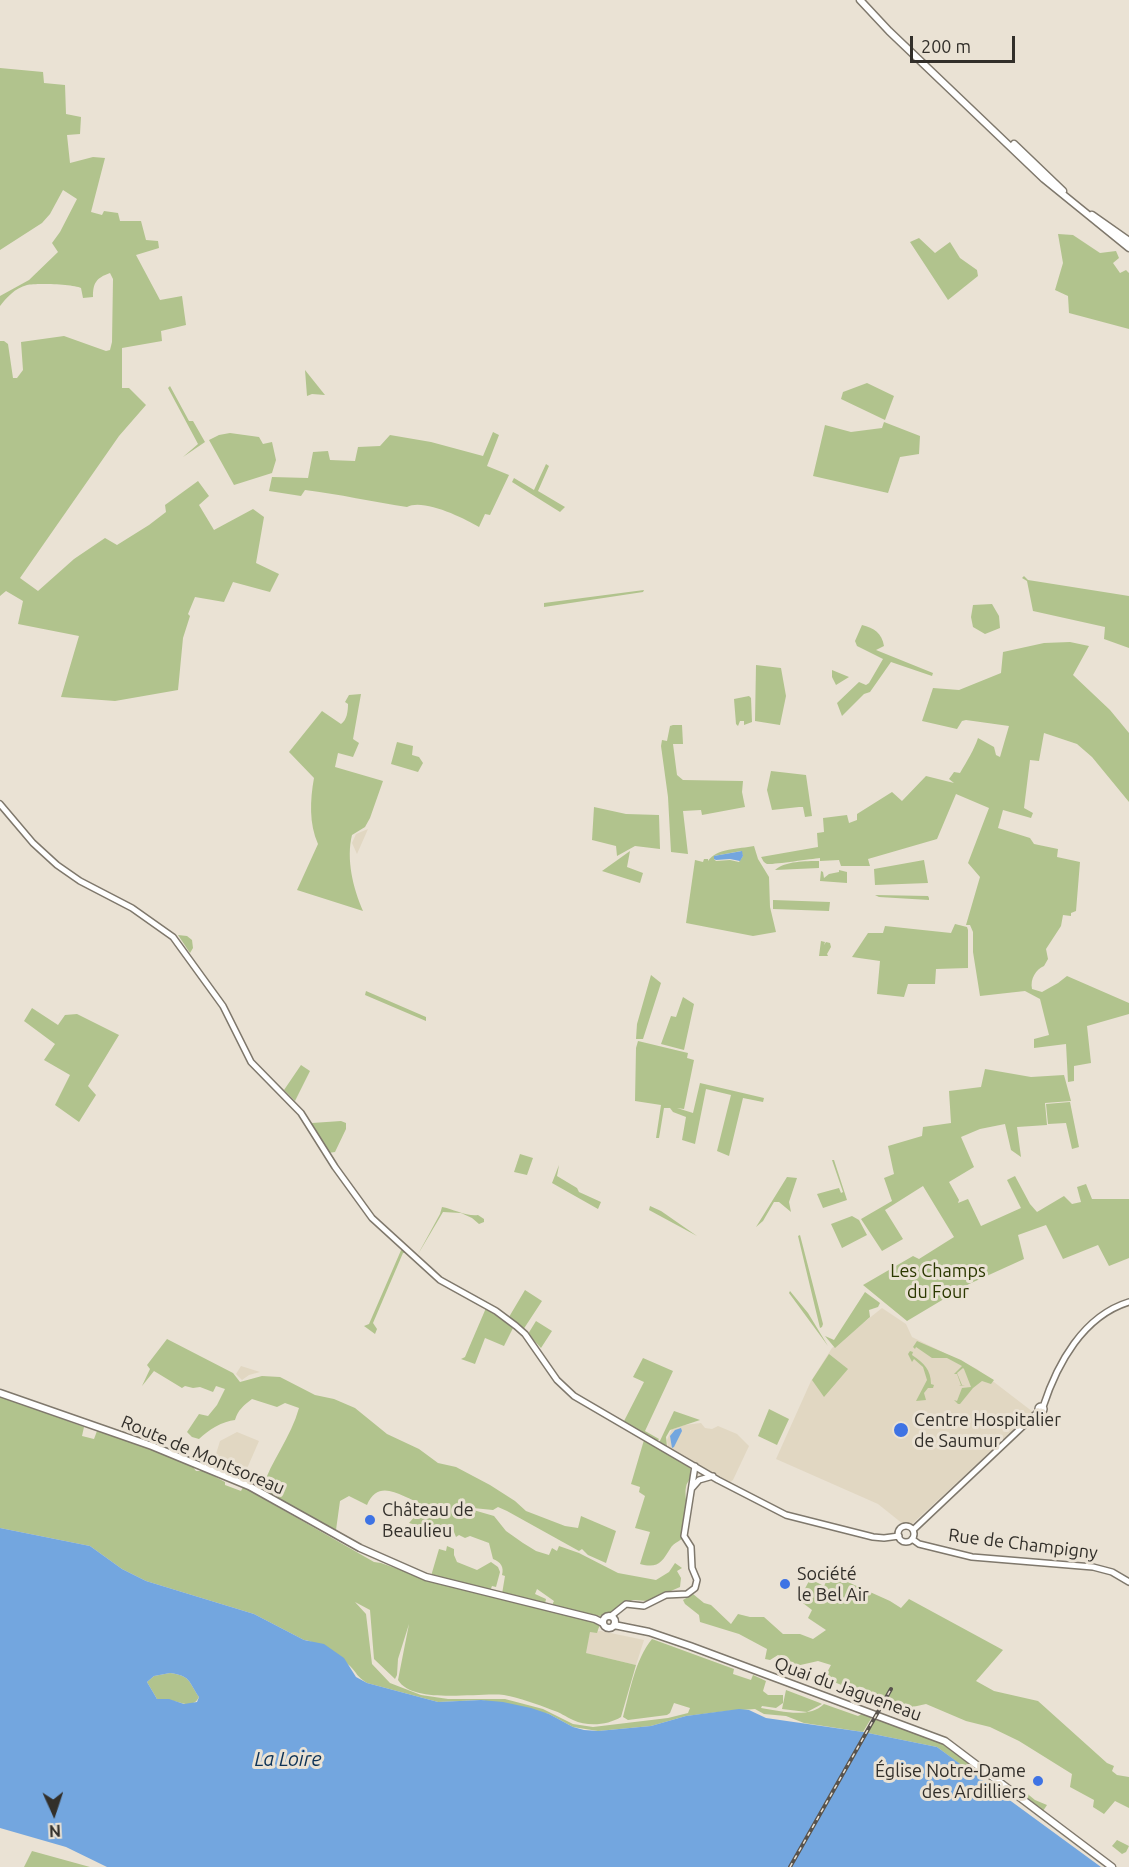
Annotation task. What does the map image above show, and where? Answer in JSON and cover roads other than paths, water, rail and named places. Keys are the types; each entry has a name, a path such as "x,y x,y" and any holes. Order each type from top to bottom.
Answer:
{"main road":[{"path":"860,0 889,31 1044,179 1129,248"},
{"path":"865,0 1060,188 1096,218 1129,240"},
{"name":"Route de Montsoreau","path":"0,1393 144,1443 249,1486 351,1544 426,1577 603,1621"},
{"path":"603,1621 615,1621"},
{"name":"Quai du Jagueneau","path":"603,1621 606,1627 615,1621 690,1646 938,1738 1112,1867"}],"street":[{"path":"0,804 33,843 57,865 80,881 142,914 173,937 221,1002 252,1062 301,1113 334,1167 372,1218 440,1280 495,1311 516,1326 525,1334 565,1388 581,1402 730,1486 797,1518 873,1537 899,1536"},
{"path":"913,1530 1041,1409 1060,1365 1076,1341 1097,1318 1129,1302"},
{"path":"615,1621 618,1609 626,1604 644,1606 666,1594 683,1595 694,1588 697,1580 692,1568 691,1547 684,1536 695,1466"},
{"path":"691,1490 699,1480 713,1476"},
{"path":"907,1526 913,1530 912,1539 903,1541 899,1536 899,1531 903,1527 907,1526"},
{"name":"Rue de Champigny","path":"912,1539 919,1544 972,1557 1104,1569 1129,1582"}],"water":[{"path":"742,851 743,856 740,861 714,859 714,856"},
{"path":"681,1428 682,1431 672,1448 670,1436 675,1430"},
{"name":"La Loire","path":"0,1528 90,1546 122,1569 146,1581 254,1614 304,1640 324,1644 344,1658 356,1677 367,1683 438,1702 481,1700 503,1702 549,1714 573,1727 598,1731 651,1726 686,1716 739,1709 749,1710 766,1718 863,1732 937,1747 1101,1867 107,1867 66,1847 0,1828","holes":["177,1674 191,1683 199,1697 197,1702 184,1704 169,1699 157,1699 147,1682 154,1676"]}],"railway":[{"path":"790,1867 891,1689"}],"place":[{"name":"Centre Hospitalier de Saumur","path":"901,1430"},
{"name":"Château de Beaulieu","path":"370,1520"},
{"name":"Société le Bel Air","path":"785,1584"},
{"name":"Église Notre-Dame des Ardilliers","path":"1038,1781"}],"park label":[{"name":"Les Champs du Four","path":"938,1281"}]}
